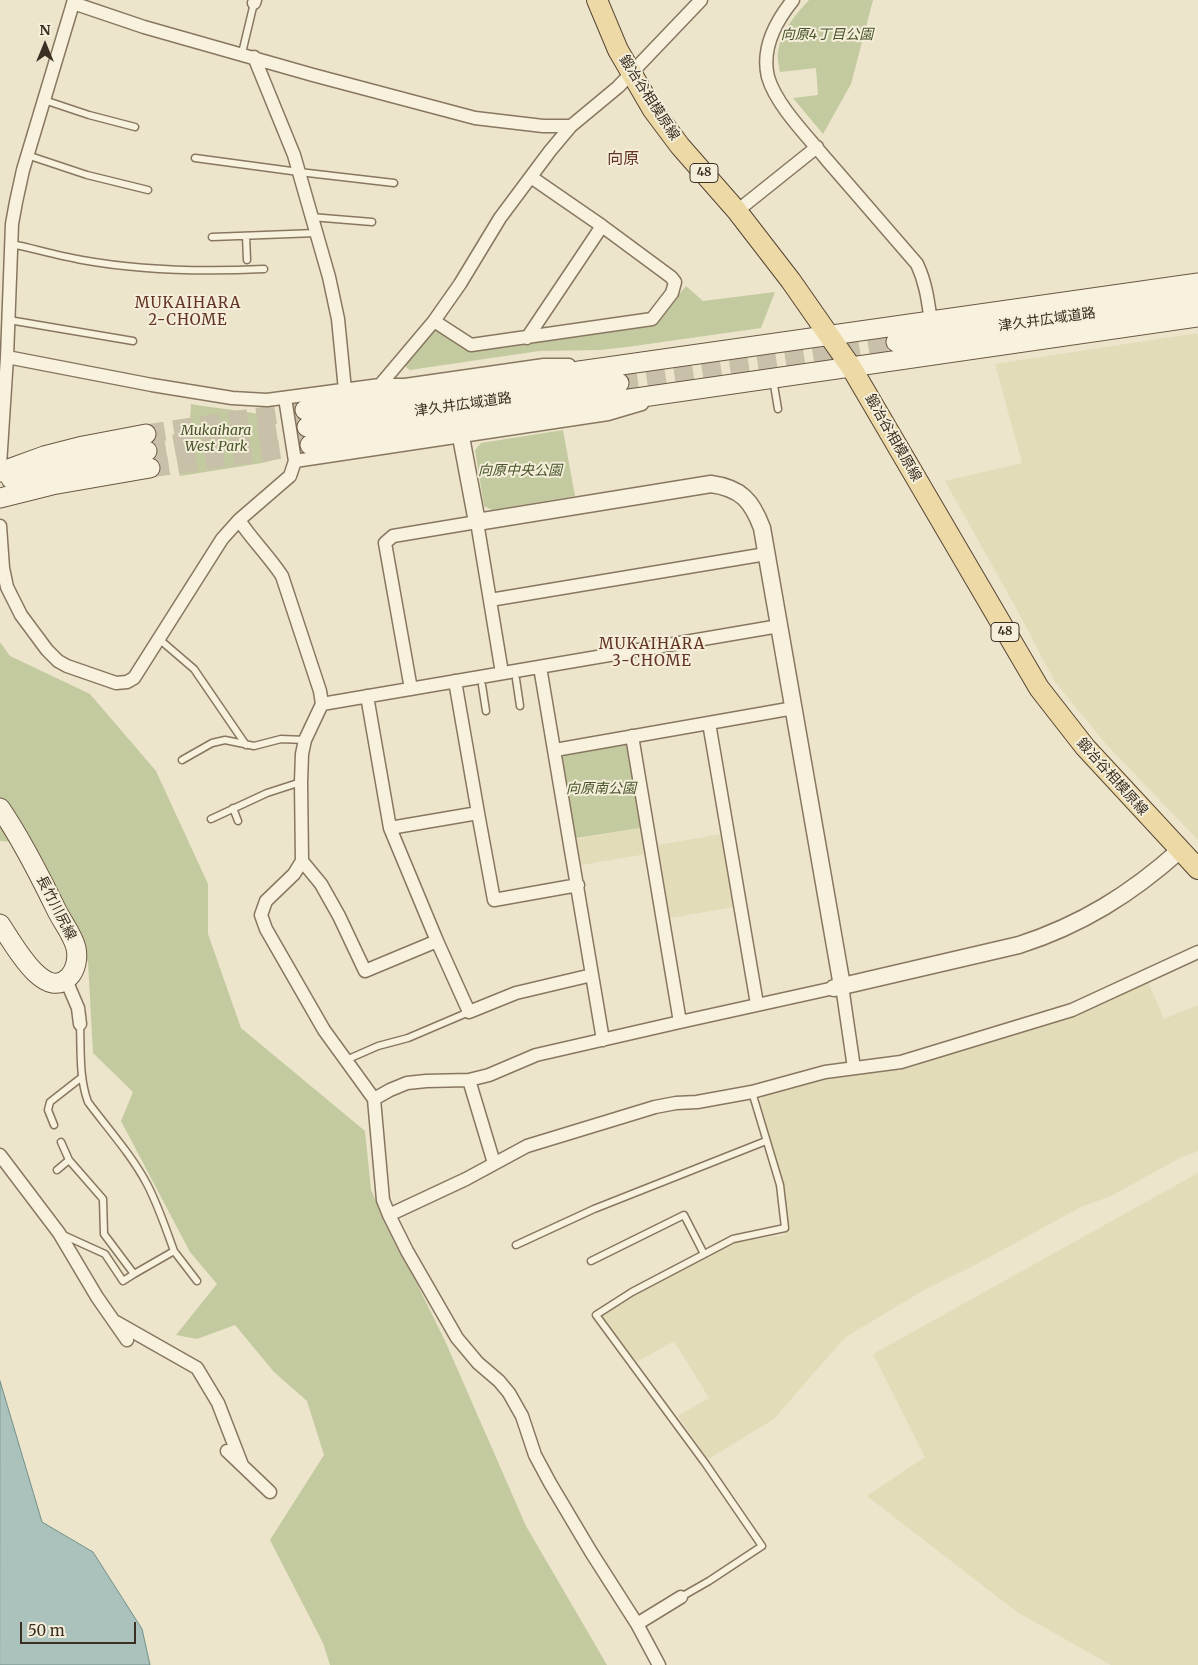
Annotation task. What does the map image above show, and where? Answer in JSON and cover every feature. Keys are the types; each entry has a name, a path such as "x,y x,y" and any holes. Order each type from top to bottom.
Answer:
{"main road":[{"name":"鍛冶谷相模原線","path":"597,0 618,50 653,110 680,146 737,211 804,298 851,367 1039,688 1085,747 1198,869"},
{"path":"308,427 626,365 1198,283"},
{"name":"津久井広域道路","path":"896,342 1198,298"},
{"path":"308,427 680,392 1198,317"},
{"name":"津久井広域道路","path":"308,427 619,383"},
{"path":"0,472 44,456 73,449 148,451"},
{"path":"0,481 148,451"},
{"path":"0,498 52,485 148,451"},
{"path":"0,489 49,470"},
{"name":"長竹川尻線","path":"0,808 43,880 71,934 76,950 76,962 73,972 66,980"},
{"path":"0,924 27,963 44,980 55,983 66,980"}],"street":[{"path":"380,385 434,321 460,284 500,218 571,126 618,87 701,0"},
{"path":"793,0 779,18 769,44 766,60 768,76 774,92 817,147 916,264 926,288 931,322"},
{"path":"0,465 16,202 27,155 73,2 144,26 313,75 475,118 543,126 571,126"},
{"path":"248,55 284,127 299,172 329,277 338,319 345,390"},
{"path":"737,211 817,147"},
{"path":"434,321 471,345 652,319 672,293 675,282 671,277 602,226 530,177"},
{"path":"527,338 602,226"},
{"path":"7,357 152,385 232,398 267,400 380,385 405,385 544,365 626,365"},
{"path":"295,461 608,414 680,392"},
{"path":"0,526 3,568 8,587 21,615 47,650 58,661 67,666 116,683 127,682 134,678 160,639 222,539 239,520 290,476 295,461 285,398"},
{"path":"461,437 502,673"},
{"path":"411,689 385,543 393,536 711,484 722,485 734,490 750,503 756,511 762,528 794,708 838,987 854,1068"},
{"path":"239,520 282,576 320,691 322,704 305,740 301,782 302,861 294,874 266,901 261,915 266,929 320,1022 374,1098 383,1200 389,1215 436,1303 457,1338 478,1363 500,1381 509,1393 522,1416 535,1455 550,1483 637,1624 660,1665"},
{"path":"490,600 766,554"},
{"path":"322,704 779,626"},
{"path":"540,667 603,1040"},
{"path":"455,681 494,900 578,885"},
{"path":"367,696 390,828 469,1012 516,993 592,975"},
{"path":"555,750 794,708"},
{"path":"709,723 757,1004"},
{"path":"632,736 680,1022"},
{"path":"390,828 478,813"},
{"path":"374,1098 408,1083 469,1080 497,1072 536,1055 1019,945 1048,936 1093,914 1122,897 1180,850"},
{"path":"302,861 321,884 339,916 365,971 437,941"},
{"path":"389,1215 466,1179 526,1146 655,1107 752,1092 825,1072 901,1062 1072,1010 1198,952"},
{"path":"66,980 78,1008 80,1024"},
{"path":"469,1080 494,1163"},
{"path":"0,1155 59,1233 111,1319 127,1340"},
{"path":"111,1319 197,1368 218,1403 242,1465"},
{"path":"227,1450 270,1492"},
{"path":"637,1624 681,1597"}],"lane":[{"path":"248,55 255,1"},
{"path":"44,100 89,116 135,127"},
{"path":"27,155 87,175 148,190"},
{"path":"195,158 394,183"},
{"path":"311,216 372,222"},
{"path":"212,237 316,233"},
{"path":"246,236 247,260"},
{"path":"12,244 82,260 142,268 210,272 264,270"},
{"path":"9,320 133,341"},
{"path":"772,378 778,408"},
{"path":"160,639 194,669 246,745"},
{"path":"516,679 520,706"},
{"path":"482,685 486,711"},
{"path":"182,760 212,743 225,740 254,746 281,739 305,740"},
{"path":"211,819 267,793 301,782"},
{"path":"232,808 238,821"},
{"path":"346,1060 378,1046 408,1038 469,1012"},
{"path":"80,1024 82,1077 84,1092 88,1102 147,1183 174,1251 197,1281"},
{"path":"54,1125 48,1110 50,1102 82,1077"},
{"path":"681,1597 762,1546 706,1463 596,1315 632,1292 733,1239 785,1228 780,1185 752,1092"},
{"path":"61,1142 69,1160 103,1199 104,1234 134,1274"},
{"path":"516,1245 594,1209 766,1142"},
{"path":"57,1170 69,1160"},
{"path":"591,1260 684,1214 704,1254"},
{"path":"59,1233 105,1254 123,1281 174,1251"}],"shaded area":[{"path":"1198,333 1198,840 1106,744 1055,682 945,481 1022,463 995,364"},
{"path":"642,828 646,854 581,865 576,839"},
{"path":"722,834 734,907 670,918 658,845"},
{"path":"1148,982 1164,1019 1198,1005 1198,1151 1180,1158 1111,1196 1081,1207 973,1266 924,1290 849,1335 774,1419 710,1458 707,1458 678,1416 709,1398 674,1341 637,1362 603,1319 603,1315 629,1297 734,1242 784,1235 790,1228 760,1102 764,1094 1128,990"},
{"path":"1198,1173 1198,1665 1111,1665 1017,1612 867,1496 925,1457 873,1354"}],"green space":[{"name":"向原4丁目公園","path":"809,0 873,0 851,84 823,134 793,98 818,95 816,68 780,72 778,59 782,37 794,17"},
{"path":"686,286 703,301 775,292 761,328 599,350 539,351 410,370 405,364 434,330 439,330 470,351 655,324"},
{"name":"Mukaihara West Park","path":"191,404 272,417 278,459 180,476 172,435 187,428"},
{"name":"向原中央公園","path":"563,430 575,496 492,510 484,506 475,450 481,443"},
{"path":"0,642 10,656 90,694 156,771 208,884 208,934 241,1028 365,1131 371,1190 446,1343 526,1526 607,1665 330,1665 323,1643 270,1540 324,1455 307,1401 274,1372 235,1325 197,1339 176,1335 217,1284 190,1252 121,1121 133,1092 93,1053 88,962 30,843 0,841"},
{"name":"向原南公園","path":"632,736 647,827 570,839 555,750"}],"water":[{"path":"0,1381 42,1522 93,1552 142,1629 150,1665 0,1665"}],"tunnel":[{"path":"619,383 896,342"},
{"path":"146,434 305,410"},
{"path":"147,451 307,427"},
{"path":"150,468 310,445"}],"district":[{"name":"向原","path":"623,159"},
{"name":"MUKAIHARA 2-CHOME","path":"188,312"},
{"name":"MUKAIHARA 3-CHOME","path":"652,654"}]}
